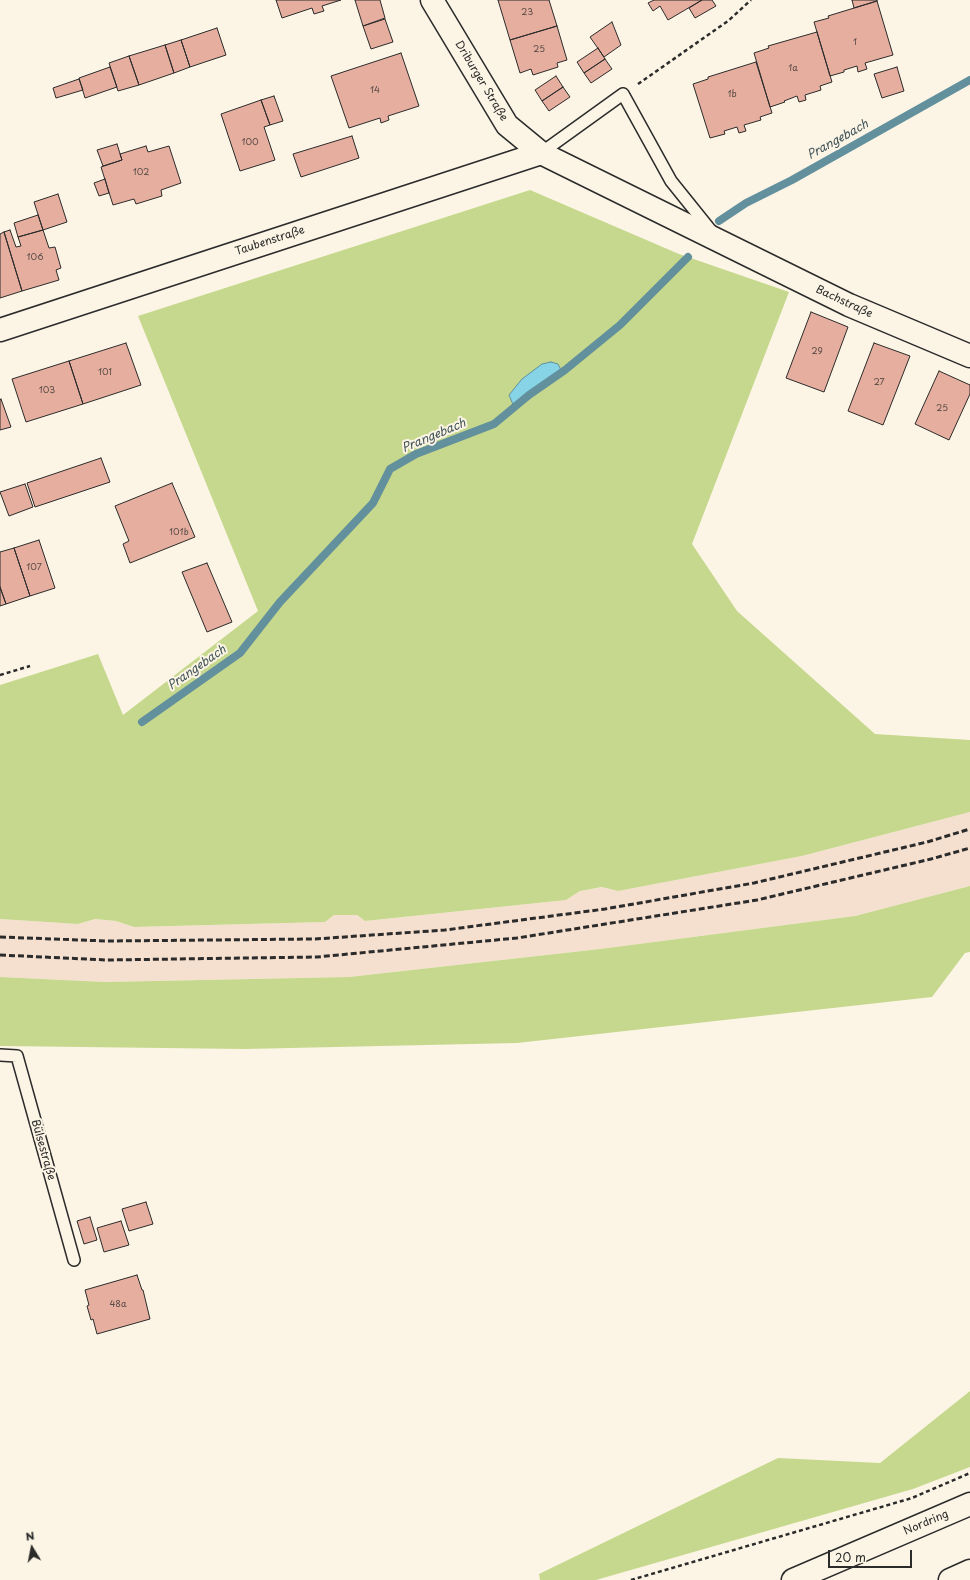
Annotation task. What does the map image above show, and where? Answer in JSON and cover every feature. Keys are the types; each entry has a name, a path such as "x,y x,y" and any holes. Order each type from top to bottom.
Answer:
{"street":[{"name":"Driburger Straße","path":"432,0 507,125 541,153"},
{"name":"Bachstraße","path":"541,153 849,305 970,356"},
{"name":"Taubenstraße","path":"0,330 541,153"},
{"name":"Nordring","path":"793,1580 970,1504"},
{"path":"950,1580 970,1571"}],"lane":[{"path":"541,153 623,94"},
{"name":"Bachstraße","path":"623,94 671,181 721,243"},
{"name":"Bülsestraße","path":"0,1055 16,1056 74,1260"}],"path":[{"path":"623,94 728,20 751,0"},
{"path":"0,675 30,666"},
{"path":"631,1580 912,1498 970,1473"}],"shaded area":[{"path":"970,812 970,886 855,916 600,949 349,977 105,982 0,977 0,919 78,924 95,919 116,921 134,927 325,922 334,915 357,915 365,921 566,900 580,891 603,887 618,891 802,856"}],"green space":[{"path":"530,190 679,254 789,292 692,544 737,611 875,734 970,740 970,812 802,856 618,891 602,887 580,891 566,900 365,921 357,915 334,915 325,922 134,927 116,921 95,919 78,924 0,919 0,685 98,654 123,715 258,611 138,316"},
{"path":"970,886 970,952 965,953 932,997 517,1043 245,1049 0,1046 0,977 105,982 349,977 600,949 855,916"},
{"path":"970,1391 970,1467 913,1489 596,1580 540,1580 539,1574 778,1458 880,1463"}],"water":[{"path":"551,362 558,364 562,372 514,407 509,395 522,379 542,364"}],"building":[{"path":"276,0 341,0 322,6 324,11 314,14 312,8 282,18"},
{"path":"355,0 380,0 385,18 363,26"},
{"path":"498,0 549,0 557,26 510,40"},
{"path":"654,0 702,0 668,20 660,6 653,11 648,3"},
{"path":"702,0 712,0 716,6 695,18 689,8"},
{"path":"852,0 877,0 877,1 854,8"},
{"path":"877,1 893,55 865,63 867,69 858,72 857,66 830,76 814,22 829,18 828,16"},
{"path":"385,19 393,42 371,49 363,26"},
{"path":"612,22 621,45 604,57 590,37"},
{"path":"557,26 567,60 557,63 558,67 533,75 531,69 520,73 510,40"},
{"path":"217,28 226,55 190,67 181,40"},
{"path":"817,32 832,82 820,86 821,90 805,95 806,100 799,102 797,96 770,107 754,53 769,48 768,46"},
{"path":"181,40 190,67 174,73 165,45"},
{"path":"165,45 174,73 139,85 129,56"},
{"path":"598,48 605,59 584,73 577,62"},
{"path":"401,53 419,106 388,116 389,120 381,123 380,118 349,128 331,76"},
{"path":"129,56 139,85 118,91 109,63"},
{"path":"605,59 612,69 591,83 584,73"},
{"path":"756,62 772,113 760,117 761,120 744,125 746,131 739,133 737,127 724,131 725,134 710,138 693,84 708,79 708,77"},
{"path":"110,67 117,87 85,98 79,78"},
{"path":"897,67 904,91 882,98 874,74"},
{"path":"556,76 563,87 542,101 535,90"},
{"path":"79,79 83,90 56,98 53,88"},
{"path":"563,87 570,97 549,111 542,101"},
{"path":"274,96 283,121 270,125 261,100"},
{"path":"261,100 270,125 264,127 275,160 240,171 221,114"},
{"path":"352,136 359,158 301,177 293,154"},
{"path":"117,144 122,160 103,166 97,150"},
{"path":"146,146 148,152 169,146 181,183 161,190 162,196 136,204 134,199 113,205 101,167 122,160 120,154"},
{"path":"105,179 109,193 99,196 94,183"},
{"path":"58,194 67,222 43,230 34,202"},
{"path":"38,215 43,230 18,237 14,223"},
{"path":"10,230 16,247 21,246 18,237 43,230 49,248 55,247 61,268 56,270 59,280 22,291 4,232"},
{"path":"4,232 22,291 0,298 0,234"},
{"path":"811,312 848,327 824,392 786,378"},
{"path":"126,343 141,385 83,404 69,361"},
{"path":"874,343 910,356 883,425 848,411"},
{"path":"69,361 83,404 26,422 12,379"},
{"path":"939,371 970,385 970,394 949,440 915,424"},
{"path":"1,399 11,427 0,430 0,400"},
{"path":"101,458 110,482 35,507 27,483"},
{"path":"172,483 195,537 130,563 123,544 129,541 115,506"},
{"path":"25,484 33,507 9,516 0,492"},
{"path":"39,540 55,588 30,596 14,548"},
{"path":"14,548 30,596 6,604 0,587 0,552"},
{"path":"207,563 232,622 207,632 182,572"},
{"path":"0,587 6,604 0,606"},
{"path":"146,1202 153,1224 129,1231 122,1209"},
{"path":"90,1217 97,1240 84,1244 77,1221"},
{"path":"121,1221 129,1245 104,1252 97,1228"},
{"path":"137,1275 143,1290 150,1319 97,1334 93,1319 91,1320 87,1306 89,1305 85,1290"}],"waterway":[{"name":"Prangebach","path":"719,221 746,203 792,180 970,80"},
{"name":"Prangebach","path":"142,722 240,653 280,602 373,503 390,469 416,454 494,424 529,395 565,370 620,325 688,257"}],"railway":[{"path":"0,937 106,941 315,939 445,930 605,909 754,883 927,842 970,829"},
{"path":"0,955 107,960 317,957 517,938 757,900 931,859 970,848"}]}
